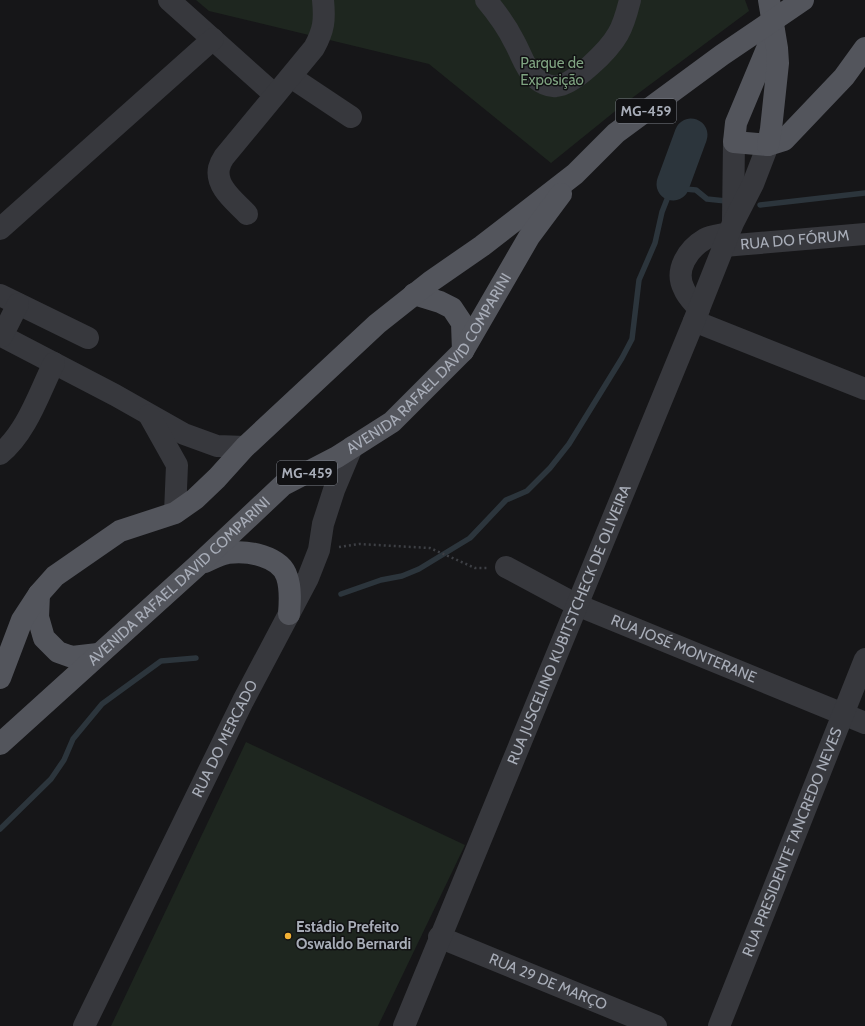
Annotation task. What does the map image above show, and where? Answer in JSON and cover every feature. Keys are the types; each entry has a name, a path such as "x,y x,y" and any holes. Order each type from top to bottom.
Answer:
{"main road":[{"path":"768,0 778,63 768,145"},
{"name":"AVENIDA RAFAEL DAVID COMPARINI","path":"0,678 22,620 40,594 55,576 120,531 175,513 195,499 217,478 245,447 377,324 414,294 482,246 575,174 616,133 722,55 803,0"},
{"path":"774,32 743,106 735,128 734,142 768,145 784,140 844,77 865,48"},
{"path":"743,106 772,111"},
{"name":"AVENIDA RAFAEL DAVID COMPARINI","path":"0,744 198,565 283,485 337,457 392,422 463,351 529,237 575,174"},
{"path":"414,294 440,302 452,308 462,322 463,351"},
{"path":"198,565 226,553 245,552 277,563 287,575 290,592 289,614"},
{"path":"40,594 38,617 44,638 58,652 72,657 98,654"}],"street":[{"path":"169,0 275,95"},
{"path":"247,214 223,189 219,178 219,168 224,156 314,48 321,36 324,24 323,0"},
{"path":"486,0 498,14 534,77 545,85 556,86 568,82 586,69 610,47 619,33 630,0"},
{"path":"0,229 213,39"},
{"path":"291,77 351,117"},
{"name":"RUA JUSCELINO KUBITSTCHECK DE OLIVEIRA","path":"729,234 734,142"},
{"name":"RUA JUSCELINO KUBITSTCHECK DE OLIVEIRA","path":"404,1026 439,937 697,315 729,234 753,184 768,145"},
{"name":"RUA DO FÓRUM","path":"697,315 684,290 680,271 684,261 695,246 706,239 729,234 865,234"},
{"path":"88,338 9,300 1,335 184,434 217,446 245,447"},
{"path":"697,315 865,389"},
{"path":"0,454 17,435 29,415 54,363"},
{"path":"148,414 177,465 175,513"},
{"name":"RUA DO MERCADO","path":"84,1026 243,701 308,578 319,550 323,524 334,490 352,447"},
{"name":"RUA JOSÉ MONTERANE","path":"506,567 577,605 865,723"},
{"name":"RUA PRESIDENTE TANCREDO NEVES","path":"719,1026 865,659"},
{"name":"RUA 29 DE MARÇO","path":"439,937 656,1026"}],"path":[{"path":"319,550 359,544 430,548 475,568 506,567"}],"green space":[{"name":"Parque de Exposição","path":"196,0 745,0 749,11 624,104 551,163 429,64 209,11"},
{"name":"Estádio Prefeito Oswaldo Bernardi","path":"246,742 465,845 378,1026 111,1026"}],"waterway":[{"path":"673,184 691,135"},
{"path":"341,594 381,580 402,576 419,569 470,538 506,500 527,491 550,468 569,444 622,358 632,339 639,280 655,243 662,212 673,184 685,189 696,190 707,199 726,201"},
{"path":"760,205 865,193"},
{"path":"0,829 51,779 64,760 73,739 102,704 161,661 196,658"}],"place":[{"name":"Estádio Prefeito Oswaldo Bernardi","path":"288,936"}]}
